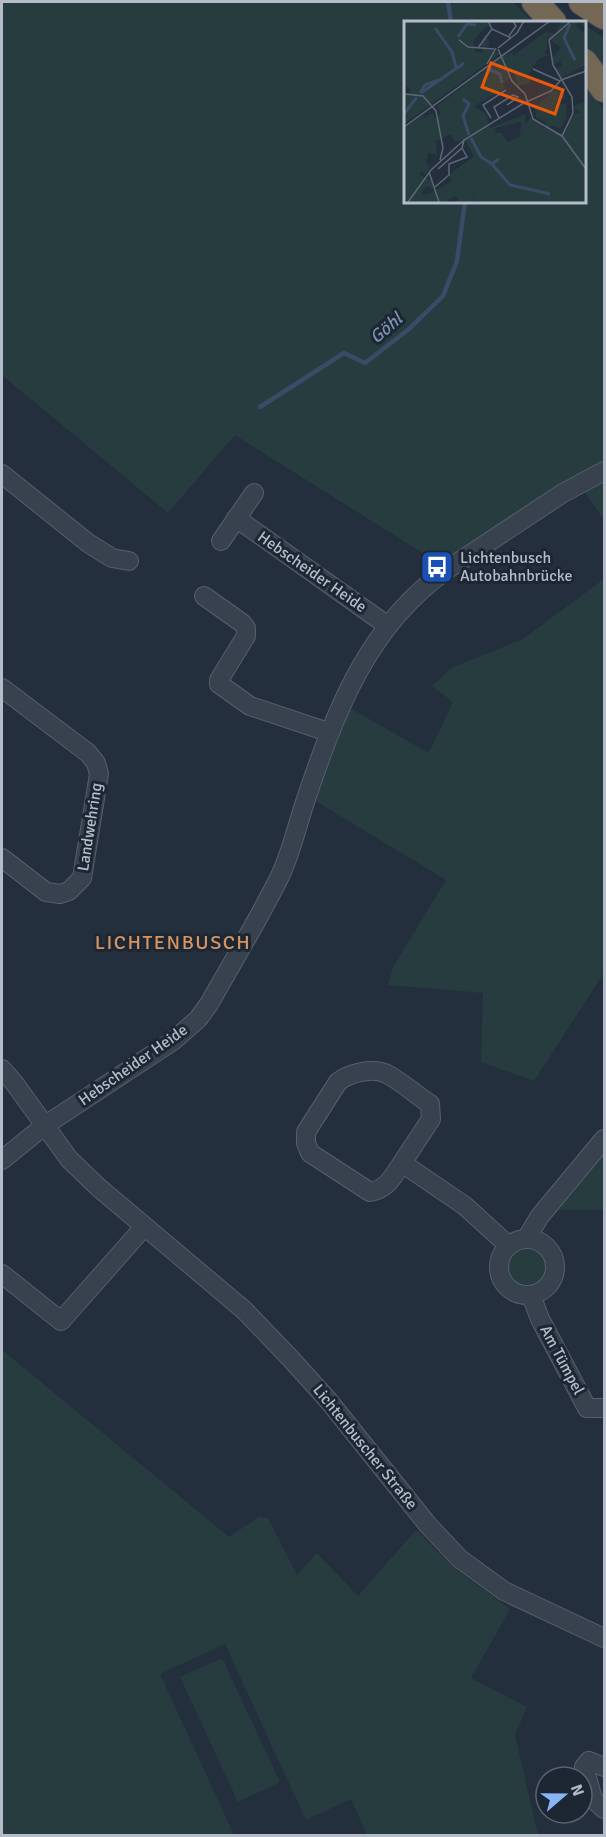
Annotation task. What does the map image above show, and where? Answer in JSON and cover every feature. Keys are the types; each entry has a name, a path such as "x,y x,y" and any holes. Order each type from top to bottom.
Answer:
{"highway":[{"path":"535,2 552,21"},
{"path":"582,2 604,16"},
{"path":"585,63 604,89"}],"street":[{"name":"Hebscheider Heide","path":"2,1160 44,1126 173,1041 198,1019 209,1004 281,874 328,732 350,684 388,626 409,601 433,579 563,493 604,471"},
{"path":"2,474 88,543 112,558 129,561"},
{"path":"221,541 254,493"},
{"name":"Hebscheider Heide","path":"236,518 388,626"},
{"path":"204,596 246,628 246,636 219,680 219,684 250,706 328,732"},
{"name":"Landwehring","path":"2,688 88,753 96,763 99,774 82,878 69,891 60,894 46,892 2,858"},
{"name":"Lichtenbuscher Straße","path":"2,1069 69,1159 144,1227 244,1310 291,1359 328,1400 428,1525 460,1559 504,1591 604,1638"},
{"path":"355,1072 385,1073 430,1104 430,1119 402,1163 387,1185 370,1192 310,1153 306,1143 306,1132 344,1076 355,1072"},
{"path":"402,1163 517,1243 535,1240 543,1245 554,1260 555,1269 552,1278 540,1292 531,1295 514,1292 502,1279 499,1270 500,1261 517,1243 604,1139"},
{"path":"2,1274 61,1321 144,1227"},
{"name":"Am Tümpel","path":"531,1295 540,1319 587,1408 604,1408"},
{"path":"604,1767 589,1761 584,1767 593,1798 604,1809"}],"green space":[{"path":"2,2 513,2 531,21 404,21 404,202 585,202 585,85 604,110 604,520 575,478 443,566 235,435 168,513 2,375"},
{"path":"585,25 604,38 604,72 585,45"},
{"path":"604,579 604,973 534,1081 481,1062 483,993 388,985 393,967 446,880 314,800 346,706 429,753 453,702 432,686 451,668 523,639"},
{"path":"604,1154 604,1210 558,1210"},
{"path":"527,1246 542,1252 548,1267 542,1282 527,1288 512,1282 506,1267 512,1252"},
{"path":"2,1350 229,1537 259,1517 268,1518 297,1575 317,1553 358,1596 416,1530 453,1567 510,1609 471,1678 527,1707 515,1735 538,1835 367,1835 351,1799 306,1820 225,1644 160,1674 234,1835 2,1835"},
{"path":"222,1658 280,1782 238,1802 180,1677"}],"waterway":[{"name":"Göhl","path":"448,2 451,21"},
{"name":"Göhl","path":"260,407 344,353 365,363 409,329 443,296 457,261 465,202"}],"place":[{"name":"Lichtenbusch Autobahnbrücke","path":"437,567"}],"district":[{"name":"LICHTENBUSCH","path":"173,942"}]}
